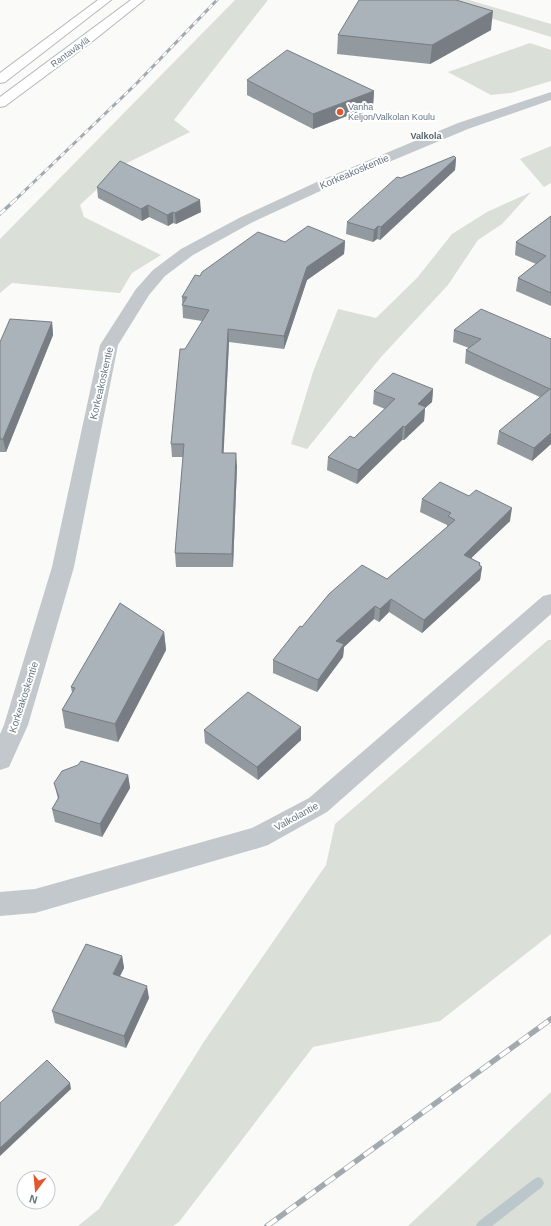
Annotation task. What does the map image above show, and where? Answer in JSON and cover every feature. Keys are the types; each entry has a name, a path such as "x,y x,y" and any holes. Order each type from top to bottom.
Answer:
{"highway":[{"name":"Rantaväylä","path":"0,79 105,0"},
{"name":"Rantaväylä","path":"0,103 138,0"},
{"path":"125,11 147,0"}],"street":[{"name":"Korkeakoskentie","path":"0,760 16,725 63,567 109,345 142,293 159,273 187,252 260,214 324,184 463,126 551,96"},
{"name":"Valkolantie","path":"0,904 35,901 259,837 318,805 551,602"}],"shaded area":[{"path":"235,0 268,0 174,120 190,132 123,165 80,205 84,217 161,255 132,273 120,293 12,283 0,293 0,239"},
{"path":"433,0 469,0 551,24 551,37"},
{"path":"530,43 551,50 551,81 511,93 491,95 448,72"},
{"path":"551,146 551,183 544,187 520,159"},
{"path":"531,192 502,224 478,240 448,285 381,357 307,449 291,444 313,372 338,309 376,318 417,278 452,234 487,212"},
{"path":"548,640 551,640 551,934 440,1021 313,1047 179,1222 173,1226 78,1226 99,1209 205,1040 326,865 335,824"},
{"path":"551,1092 551,1226 408,1226"}],"building":[{"path":"359,0 456,0 493,11 432,45 338,35"},
{"path":"287,50 374,91 313,114 247,80"},
{"path":"454,156 456,158 381,227 378,226 374,230 347,222 397,177 401,178"},
{"path":"120,161 200,200 175,213 173,212 167,215 148,205 141,209 97,187"},
{"path":"551,216 551,293 518,278 546,256 516,242"},
{"path":"308,226 345,241 307,267 284,336 228,329 222,453 236,453 232,554 175,553 184,444 171,444 180,349 185,349 209,310 182,305 187,297 182,297 195,275 200,276 202,272 258,232 285,242"},
{"path":"481,309 551,339 551,433 534,448 499,431 550,389 466,350 481,339 454,330"},
{"path":"10,319 52,322 3,439 0,439 0,342"},
{"path":"393,373 433,389 418,404 426,407 405,427 403,426 358,470 328,457 350,436 354,438 395,399 374,391"},
{"path":"440,482 469,496 476,490 512,508 464,555 480,563 479,565 482,567 424,620 391,599 380,609 375,606 336,641 344,644 318,680 273,660 300,626 302,627 329,594 362,565 387,579 455,520 448,516 451,513 422,499"},
{"path":"120,603 164,632 115,724 62,710 75,688 71,687"},
{"path":"248,692 301,727 257,767 204,730"},
{"path":"81,761 128,775 100,824 52,809 59,797 54,783 62,771 78,765"},
{"path":"86,944 122,956 113,974 147,986 124,1036 52,1011"},
{"path":"47,1060 70,1083 0,1148 0,1103"}],"waterway":[{"path":"482,1226 538,1183"}],"railway":[{"path":"13,202 136,84 217,0"},
{"path":"0,214 14,201"},
{"path":"267,1226 551,1019"}],"place":[{"name":"Vanha Keljon/Valkolan Koulu","path":"340,112"}],"district":[{"name":"Valkola","path":"426,136"}]}
